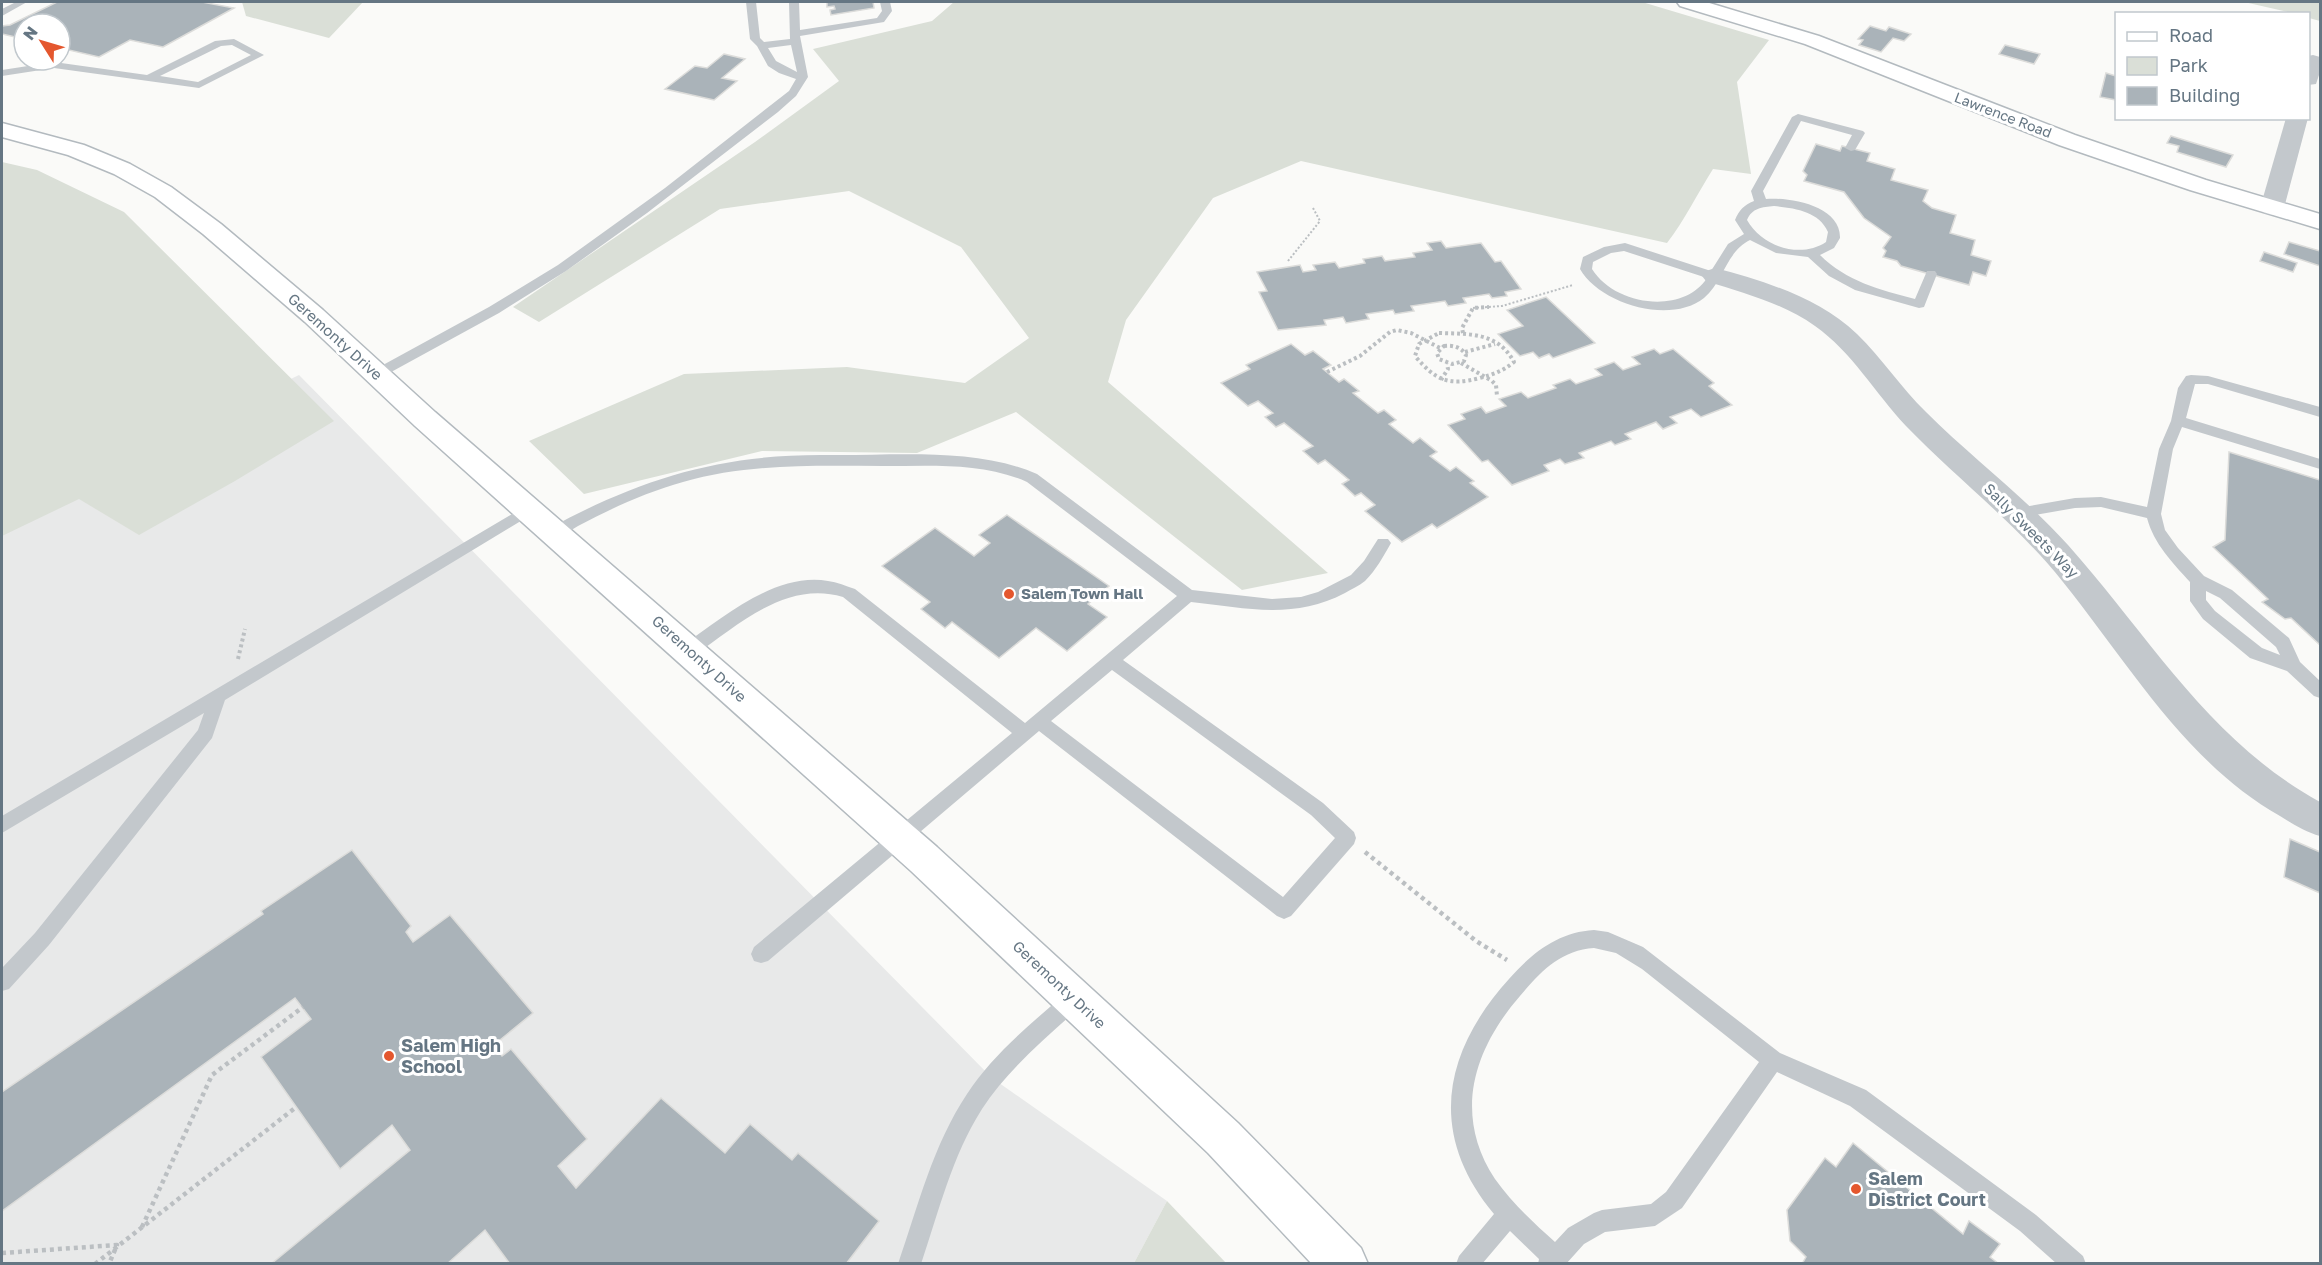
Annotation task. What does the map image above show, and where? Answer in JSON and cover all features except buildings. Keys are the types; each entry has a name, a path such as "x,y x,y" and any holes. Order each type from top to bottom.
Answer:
{"street":[{"name":"Lawrence Road","path":"1687,2 1812,40 2067,140 2320,222"},
{"path":"2272,208 2296,120"},
{"name":"Geremonty Drive","path":"2,130 76,150 122,169 163,192 221,236 314,316 377,375 899,837 1223,1138 1345,1263"},
{"name":"Sally Sweets Way","path":"1715,276 1799,306 1839,332 1855,347 1914,417 2018,513 2074,572 2159,682 2214,747 2270,792 2320,820"}],"lane":[{"path":"2,13 22,2"},
{"path":"751,2 755,39 762,45 768,62 787,73 803,76"},
{"path":"377,375 517,297 605,239 774,110 798,88 803,76 804,70 795,38 794,2"},
{"path":"762,45 880,20 887,11 885,2"},
{"path":"2,73 54,65 147,79 199,85 259,55 228,41 219,43 147,79"},
{"path":"1761,203 1757,191 1798,117 1859,133 1851,148"},
{"path":"1774,202 1805,207 1828,222 1834,230 1834,238 1829,246 1810,252 1775,249 1750,236 1741,220 1743,213 1761,203 1774,202"},
{"path":"1715,276 1625,247 1596,255 1587,260 1586,269 1594,281 1603,288 1632,300 1664,306 1685,304 1705,293 1715,276 1729,249 1750,236"},
{"path":"1810,252 1821,265 1846,282 1919,304 1931,274"},
{"path":"2293,666 2283,643 2226,594 2198,580 2158,531 2154,514 2166,448 2178,420 2185,388 2191,379 2208,380 2320,412"},
{"path":"2178,420 2320,464"},
{"path":"555,532 596,508 629,494 729,465 784,460 950,462 1008,468 1032,478 1188,596 1272,604 1301,603 1323,597 1357,579 1370,565 1383,543"},
{"path":"2018,513 2075,503 2101,502 2154,514"},
{"path":"2,825 529,509"},
{"path":"2198,580 2199,602 2209,615 2233,637 2256,653 2293,666 2320,690"},
{"path":"688,650 765,600 798,588 819,584 834,586 849,593 1284,910 1347,838 1317,809 1111,660"},
{"path":"761,954 1188,596"},
{"path":"2,982 42,939 206,733 218,696"},
{"path":"1773,1060 1674,1200 1655,1215 1602,1221 1576,1236 1551,1260 1482,1177 1468,1142 1461,1109 1462,1075 1476,1040 1507,994 1541,958 1567,943 1594,939 1617,944 1643,960 1773,1060 1858,1098 2028,1223 2075,1263"},
{"path":"909,1263 946,1154 966,1115 992,1078 1012,1056 1074,999"},
{"path":"1467,1263 1510,1213"}],"path":[{"path":"1288,261 1320,221 1313,208"},
{"path":"1463,333 1462,328 1473,308 1502,306 1559,287"},
{"path":"1327,372 1360,356 1396,330 1411,333 1440,348 1454,346 1465,352 1496,344"},
{"path":"1439,333 1480,334 1508,351 1514,362 1504,371 1461,383 1441,380 1420,364 1415,356 1416,349 1424,340 1439,333"},
{"path":"1440,348 1437,356 1447,363 1461,363 1483,376 1496,385 1497,396"},
{"path":"1461,363 1466,358 1465,352"},
{"path":"1441,380 1448,369 1447,363"},
{"path":"237,660 245,629"},
{"path":"1347,838 1476,941 1528,973"},
{"path":"142,1227 212,1076 303,1007"},
{"path":"95,1263 295,1108"},
{"path":"2,1253 117,1245"},
{"path":"109,1263 117,1245"}],"shaded area":[{"path":"299,375 992,1078 1167,1201 1134,1263 2,1264 2,521"}],"green space":[{"path":"242,2 363,2 329,38 246,16"},
{"path":"954,2 1642,2 1769,40 1737,82 1751,174 1713,169 1667,243 1301,161 1213,198 1126,320 1108,382 1328,573 1242,590 1016,412 917,453 762,451 584,494 529,441 684,374 847,367 965,383 1029,338 961,247 849,191 720,209 539,322 513,307 755,142 839,81 813,49 932,21"},
{"path":"2244,2 2320,2 2320,21 2310,18 2310,12 2288,12"},
{"path":"2,162 37,170 124,212 334,421 235,481 139,535 79,499 2,536"},
{"path":"1167,1201 1226,1263 1134,1263"}],"place":[{"name":"Salem Town Hall","path":"1009,594"},
{"name":"Salem High School","path":"389,1056"},
{"name":"Salem District Court","path":"1856,1189"}]}
